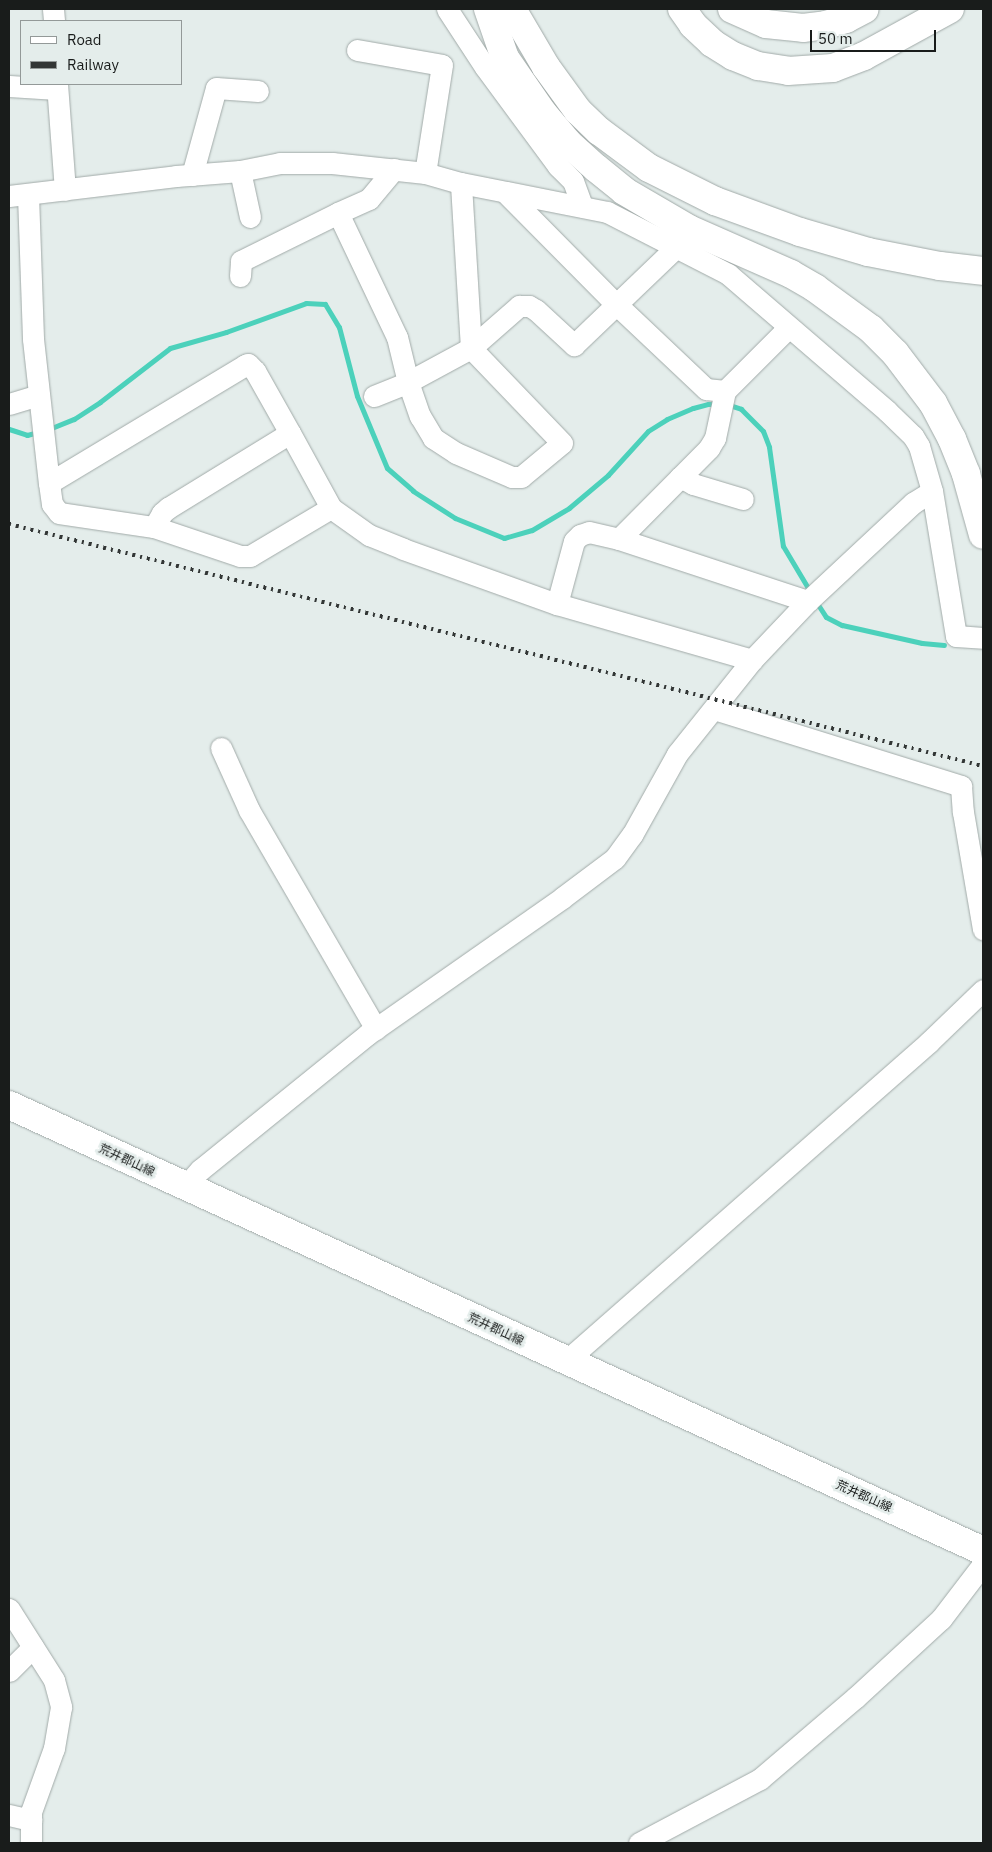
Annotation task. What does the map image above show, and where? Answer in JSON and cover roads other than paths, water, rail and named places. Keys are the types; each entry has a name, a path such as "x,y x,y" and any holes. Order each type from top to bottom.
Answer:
{"main road":[{"path":"488,9 492,26 509,64 543,113 568,142 596,168 624,191 682,225 791,274 816,288 859,319 894,353 932,403 952,439 966,474 983,535"},
{"path":"512,9 546,67 578,111 599,131 649,168 715,201 800,232 868,252 947,267 983,271"},
{"path":"682,9 693,25 712,43 733,56 758,66 788,72 833,68 864,56 950,9"},
{"path":"732,9 766,24 803,28 832,23 865,9"},
{"name":"荒井郡山線","path":"9,1105 983,1551"}],"street":[{"path":"447,9 485,68 558,166 573,181 582,206"},
{"path":"357,50 442,65 425,173"},
{"path":"9,86 57,86 65,190"},
{"path":"192,175 216,88 258,91"},
{"path":"331,508 250,556 240,556 154,527 59,513 52,504 49,483 18,195 240,171 280,163 332,163 425,173 461,183 607,212 728,274 788,328 887,410 913,436 919,446 932,491 956,636 983,638"},
{"path":"240,276 241,261 369,199 394,169"},
{"path":"240,171 250,217"},
{"path":"338,213 397,336 408,382 420,416 434,438 456,453 512,477 521,477 561,445 561,440 471,348 461,183"},
{"path":"505,192 616,304 706,389 725,391"},
{"path":"374,396 408,382 471,348 514,309 524,305 536,310 574,345 675,248"},
{"path":"619,539 712,443 725,391 788,328"},
{"path":"49,483 248,364 255,371 331,508 368,535 558,604 752,660"},
{"path":"9,404 39,395"},
{"path":"154,527 162,513 168,508 290,433"},
{"path":"680,477 693,484 743,499"},
{"path":"185,1187 200,1170 376,1029 562,898 615,858 641,820 677,754 752,660 808,601 913,503 932,491"},
{"path":"558,604 574,541 580,535 589,532 619,539 808,601"},
{"path":"714,709 961,786 963,812 983,929"},
{"path":"221,748 249,810 376,1029"},
{"path":"566,1361 929,1042 983,990"},
{"path":"639,1843 760,1779 855,1698 940,1619 983,1564"},
{"path":"9,1609 54,1680 61,1707 54,1748 31,1812 31,1843"},
{"path":"9,1671 33,1647"},
{"path":"9,1815 31,1820"}],"waterway":[{"path":"49,429 74,419 100,402 170,348 226,332 306,303 325,304 339,327 357,396 387,468 413,491 455,518 504,538 532,530 569,508 608,475 648,431 667,419 693,408 708,404 718,404"},
{"path":"726,404 741,409 763,431 769,447 783,546 811,593"},
{"path":"9,429 27,435 38,432"},
{"path":"815,600 826,617 842,625 922,643 944,645"}],"railway":[{"path":"9,524 983,766"}]}
